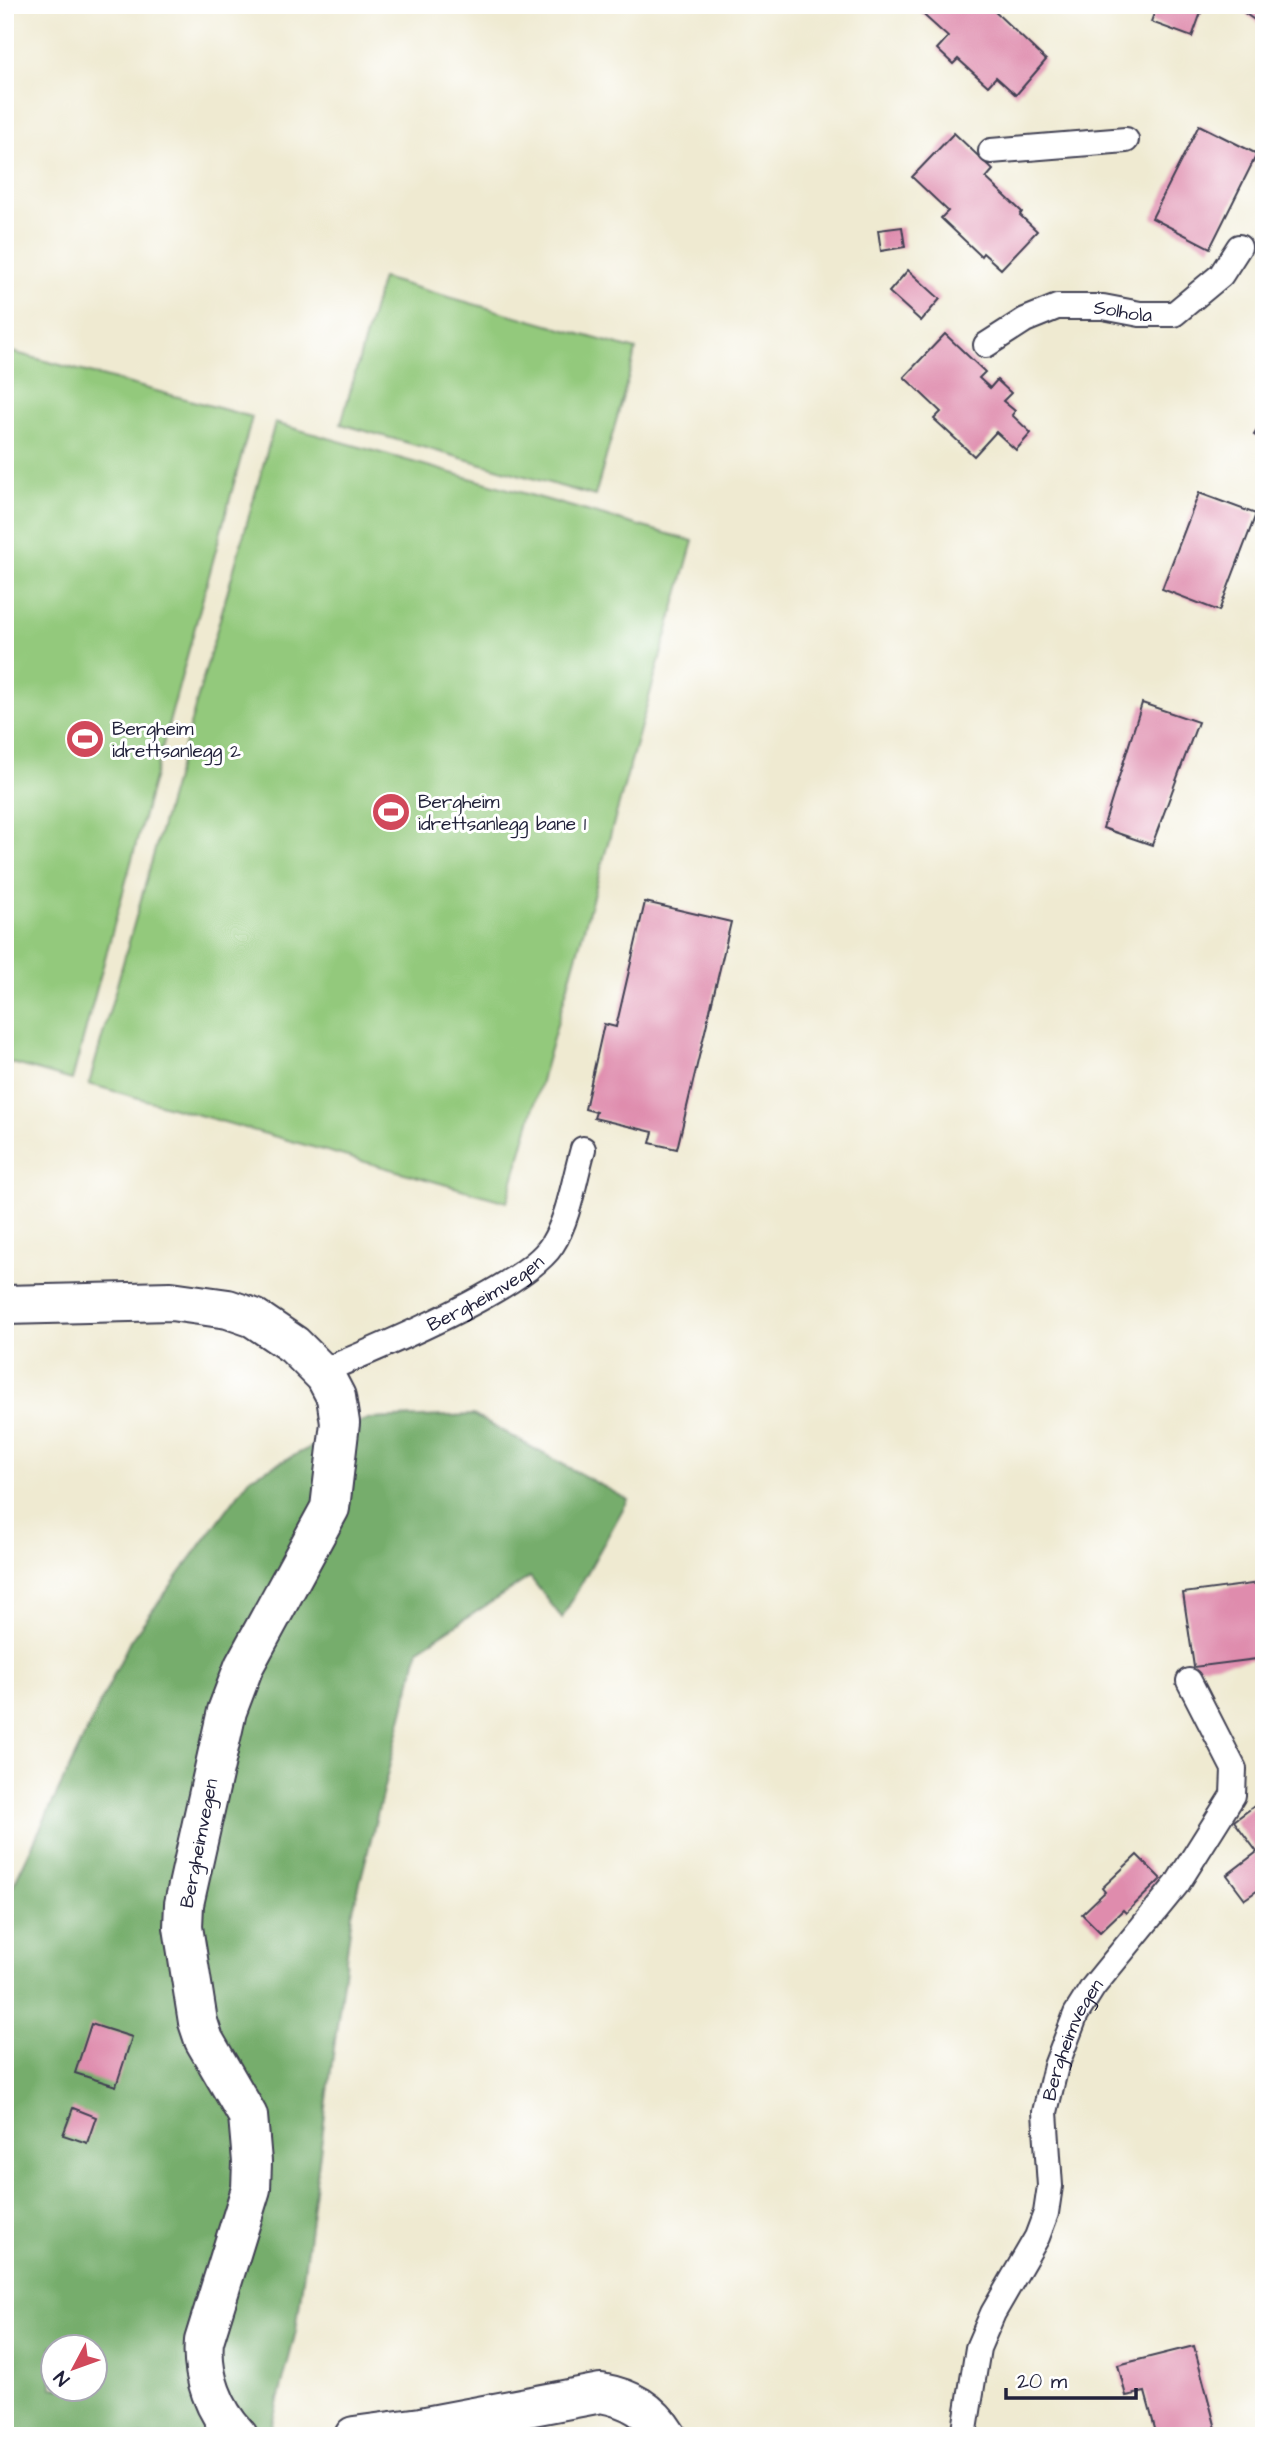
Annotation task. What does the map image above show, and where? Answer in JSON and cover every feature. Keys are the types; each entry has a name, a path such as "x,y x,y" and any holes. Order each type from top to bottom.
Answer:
{"street":[{"name":"Bergheimvegen","path":"5,1305 171,1301 228,1309 274,1329 325,1376 335,1397 340,1423 330,1508 244,1666 227,1711 184,1903 183,1927 204,2040 248,2116 251,2189 204,2341 203,2358 208,2384 219,2412 238,2436"},
{"path":"355,2436 421,2427 601,2393 626,2397 639,2405 660,2424 667,2436"}],"lane":[{"path":"991,151 1117,141"},
{"name":"Solhola","path":"986,345 1025,320 1057,307 1103,307 1140,314 1174,314 1221,275 1239,247"},
{"name":"Bergheimvegen","path":"325,1376 325,1370 381,1348 441,1318 534,1265 551,1246 559,1229 583,1149"},
{"name":"Bergheimvegen","path":"964,2436 978,2348 993,2313 1037,2237 1046,2213 1050,2186 1045,2112 1056,2066 1076,2014 1093,1987 1177,1884 1233,1795 1234,1769 1189,1681"}],"green space":[{"path":"382,278 636,350 595,496 341,424"},
{"name":"Bergheim idrettsanlegg 2","path":"5,350 252,417 72,1080 5,1061"},
{"name":"Bergheim idrettsanlegg bane 1","path":"275,423 693,541 507,1202 89,1084"},
{"path":"473,1415 628,1500 562,1618 530,1577 419,1649 352,1914 296,2331 269,2436 5,2436 5,1927 8,1896 130,1641 251,1477 367,1419"}],"building":[{"path":"921,5 994,5 991,8 1046,60 1016,95 996,77 988,86 958,59 953,64 937,49 948,37 917,9"},
{"path":"1157,5 1203,7 1192,37 1151,22"},
{"path":"1233,5 1264,5 1264,25 1263,26"},
{"path":"1199,125 1257,154 1210,248 1152,218"},
{"path":"954,133 993,170 986,178 1022,212 1020,215 1037,231 1001,269 983,253 981,256 941,218 948,211 912,177"},
{"path":"902,227 905,247 881,251 878,230"},
{"path":"908,270 940,299 921,321 889,292"},
{"path":"945,334 985,372 979,378 990,388 997,380 1011,393 1003,401 1015,411 1012,415 1031,433 1016,450 996,432 974,456 934,419 941,412 904,377"},
{"path":"1264,419 1264,441 1254,435"},
{"path":"1199,493 1256,514 1219,611 1162,589"},
{"path":"1142,703 1198,722 1152,845 1103,828"},
{"path":"645,902 731,922 677,1149 650,1143 653,1132 594,1118 596,1112 585,1109 604,1024 616,1027"},
{"path":"1259,1583 1264,1614 1264,1658 1194,1667 1183,1593"},
{"path":"1264,1799 1264,1886 1245,1899 1227,1875 1257,1852 1234,1821"},
{"path":"1137,1855 1161,1879 1126,1913 1123,1910 1100,1932 1082,1914 1105,1892 1102,1888"},
{"path":"91,2024 132,2037 116,2086 75,2073"},
{"path":"73,2108 96,2117 87,2143 63,2135"},
{"path":"1194,2346 1218,2436 1157,2436 1145,2392 1126,2396 1118,2365"}],"place":[{"name":"Bergheim idrettsanlegg 2","path":"85,739"},
{"name":"Bergheim idrettsanlegg bane 1","path":"391,812"}]}
